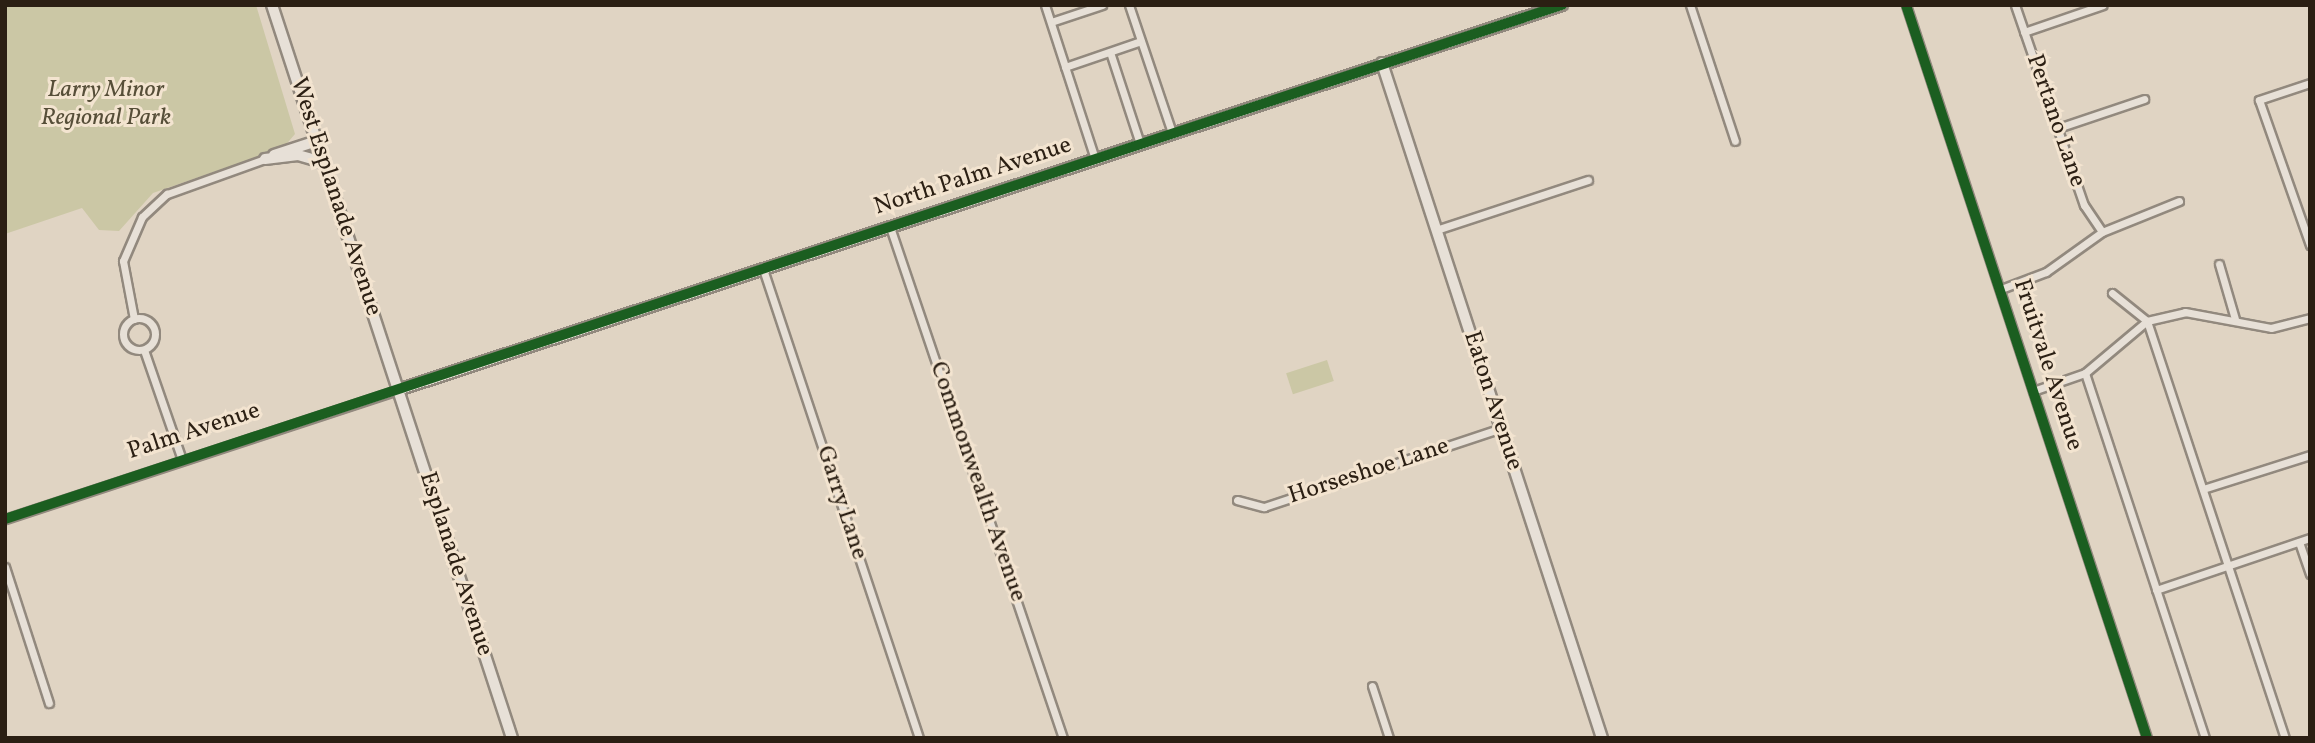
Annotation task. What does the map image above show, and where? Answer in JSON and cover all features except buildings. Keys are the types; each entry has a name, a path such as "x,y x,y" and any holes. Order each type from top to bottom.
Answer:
{"street":[{"name":"West Esplanade Avenue","path":"272,5 398,390"},
{"path":"1045,5 1095,159"},
{"path":"1051,22 1102,5"},
{"path":"1129,5 1172,133"},
{"name":"North Palm Avenue","path":"398,390 1562,5"},
{"path":"1690,5 1735,141"},
{"name":"Fruitvale Avenue","path":"1906,5 2147,738"},
{"name":"Pertano Lane","path":"2015,5 2084,205 2102,232"},
{"path":"2024,32 2103,5"},
{"path":"1065,66 1141,41"},
{"path":"1110,52 1140,144"},
{"name":"Eaton Avenue","path":"1382,63 1602,738"},
{"path":"2309,245 2259,100 2310,83"},
{"path":"2058,128 2144,99"},
{"path":"134,319 122,261 142,217 167,194 317,141"},
{"path":"265,159 298,155 323,162"},
{"path":"1436,230 1588,180"},
{"path":"2001,289 2046,272 2102,232 2179,201"},
{"name":"Commonwealth Avenue","path":"891,227 1063,738"},
{"path":"2219,264 2235,319"},
{"name":"Garry Lane","path":"763,269 919,738"},
{"path":"2112,293 2147,321 2285,738"},
{"path":"2033,391 2085,373 2147,321 2185,312 2235,319 2271,328 2310,318"},
{"path":"134,319 155,329 144,350"},
{"path":"134,319 126,325 125,341 144,350 181,457"},
{"path":"2085,373 2205,738"},
{"name":"Palm Avenue","path":"5,519 181,457 398,390"},
{"name":"Esplanade Avenue","path":"398,390 512,738"},
{"name":"Horseshoe Lane","path":"1237,500 1264,507 1501,428"},
{"path":"2203,489 2310,455"},
{"path":"2156,590 2310,538"},
{"path":"2299,542 2310,574"},
{"path":"5,567 49,703"},
{"path":"5,599 15,596"},
{"path":"1372,686 1389,738"}],"green space":[{"name":"Larry Minor Regional Park","path":"5,5 256,5 295,134 283,148 153,193 119,231 99,230 82,208 5,234"},
{"path":"1327,360 1334,381 1293,394 1286,373"}],"cycle path":[{"path":"5,519 1562,5"},
{"path":"1906,5 2147,738"}]}
